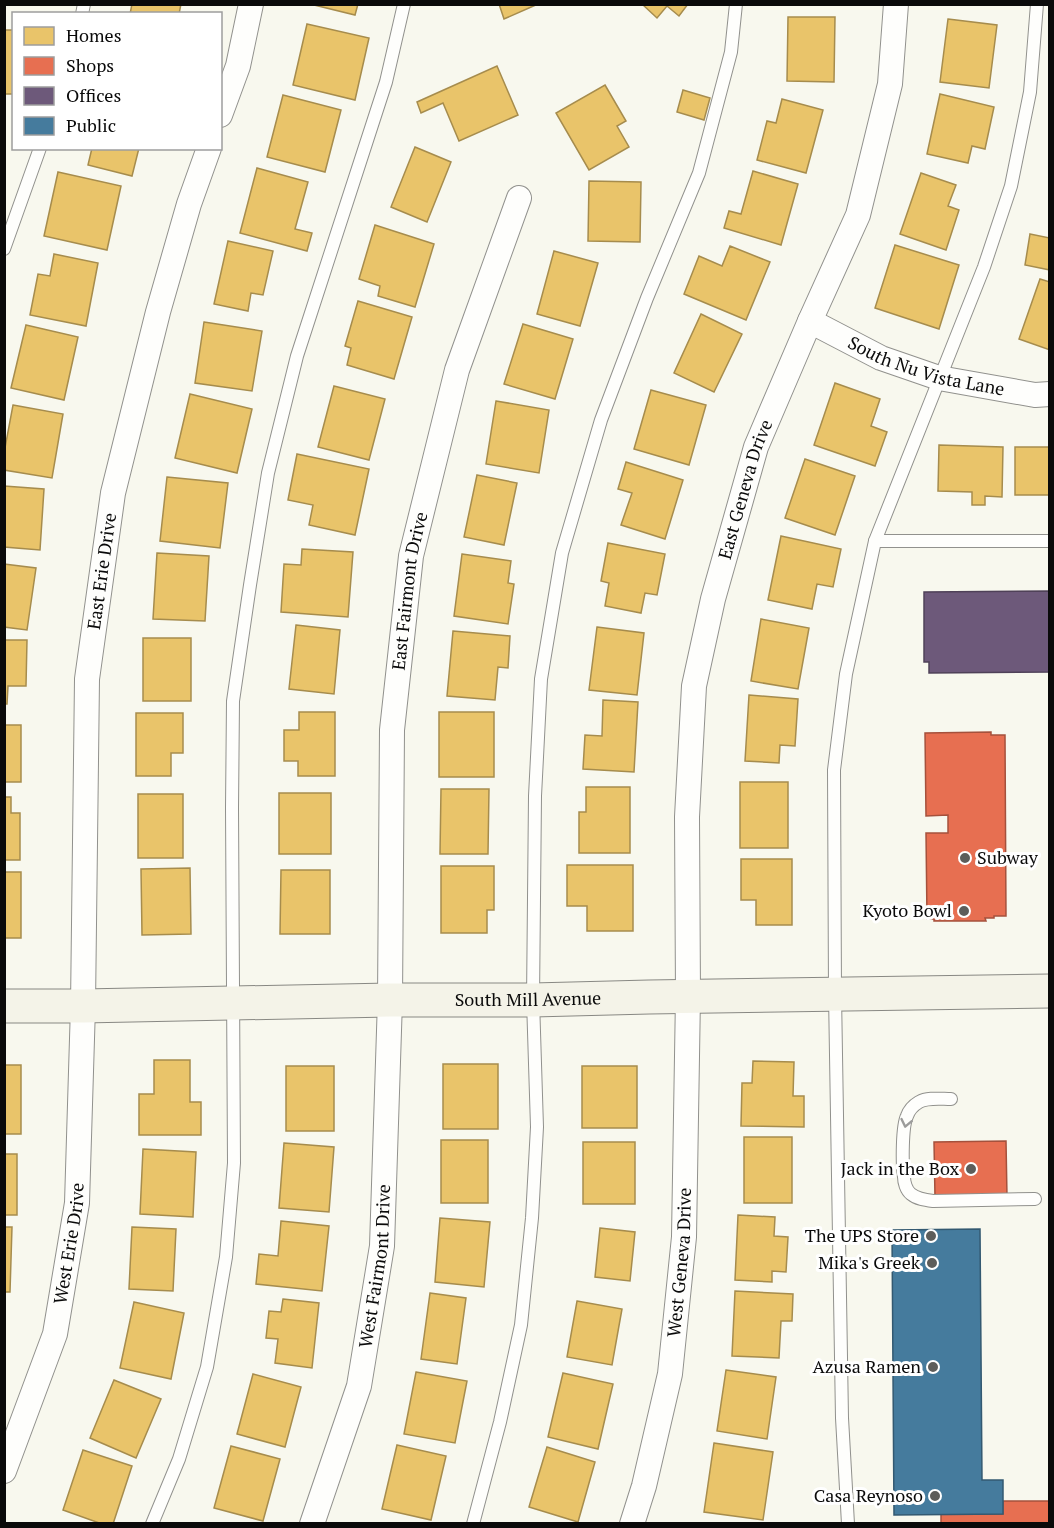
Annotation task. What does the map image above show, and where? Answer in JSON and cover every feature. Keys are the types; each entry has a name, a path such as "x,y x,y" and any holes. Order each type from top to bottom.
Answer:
{"main road":[{"name":"South Mill Avenue","path":"4,1006 1050,991"}],"street":[{"path":"222,110 238,66 251,4"},
{"name":"East Geneva Drive","path":"688,996 687,817 694,686 713,599 756,447 858,215 890,84 896,4"},
{"name":"East Erie Drive","path":"83,1006 87,679 113,493 158,312 189,204 208,150"},
{"name":"East Fairmont Drive","path":"390,1000 392,730 411,556 457,370 519,198"},
{"name":"South Nu Vista Lane","path":"810,321 881,358 939,378 1035,395 1050,394"},
{"name":"West Geneva Drive","path":"632,1524 644,1486 670,1374 684,1237 688,996"},
{"name":"West Fairmont Drive","path":"312,1524 359,1386 382,1246 390,1000"},
{"name":"West Erie Drive","path":"4,1471 55,1335 77,1203 83,1006"}],"lane":[{"path":"152,1524 179,1459 207,1367 226,1257 234,1163 233,701 268,473 297,356 386,82 404,4"},
{"path":"473,1524 500,1422 521,1325 532,1218 537,1126 533,1000 535,796 541,679 562,553 601,420 647,298 699,173 731,52 736,4"},
{"path":"848,1524 842,1418 834,770 846,674 875,541 984,267 1011,186 1030,92 1037,4"},
{"path":"4,249 38,150"},
{"path":"875,541 1050,541"},
{"path":"951,1098 929,1098 913,1107 907,1114 904,1124 903,1175 910,1193 921,1199 933,1200 1035,1198"}],"building: Homes":[{"path":"132,4 181,4 179,12 130,12"},
{"path":"310,4 358,4 355,15"},
{"path":"499,4 538,4 504,19"},
{"path":"642,4 688,4 679,16 667,6 657,18"},
{"path":"788,17 835,17 834,82 787,81"},
{"path":"948,19 997,25 989,88 940,82"},
{"path":"307,24 369,38 355,100 293,85"},
{"path":"4,30 12,30 12,94 4,94"},
{"path":"497,66 518,115 459,141 443,103 421,113 417,102"},
{"path":"605,85 626,121 617,126 629,147 589,170 556,113"},
{"path":"683,90 710,98 704,120 677,112"},
{"path":"940,94 994,107 985,149 972,146 968,163 927,154"},
{"path":"283,95 341,110 325,172 267,157"},
{"path":"782,99 823,110 806,173 757,160 767,121 776,123"},
{"path":"415,147 451,162 427,222 391,207"},
{"path":"92,150 138,150 132,176 88,165"},
{"path":"257,168 308,182 295,229 312,233 307,251 240,233"},
{"path":"753,171 798,184 781,245 724,228 729,211 741,214"},
{"path":"58,172 121,186 107,250 44,236"},
{"path":"921,173 956,185 948,206 959,210 946,250 900,234"},
{"path":"589,181 641,182 640,242 588,241"},
{"path":"375,225 434,244 415,307 378,296 380,286 359,279"},
{"path":"1030,234 1050,238 1050,270 1025,265"},
{"path":"228,241 273,251 263,295 251,293 248,311 214,304"},
{"path":"895,245 959,265 939,329 875,308"},
{"path":"730,246 770,262 746,320 684,294 699,256 722,266"},
{"path":"554,251 598,263 580,326 537,314"},
{"path":"54,254 98,263 86,326 30,315 38,274 50,276"},
{"path":"1040,279 1050,282 1050,350 1019,339"},
{"path":"358,301 412,317 394,379 347,365 351,348 345,346"},
{"path":"701,314 742,334 714,392 674,373"},
{"path":"204,322 262,331 252,391 195,383"},
{"path":"523,324 573,339 555,399 504,384"},
{"path":"26,325 78,337 64,400 11,388"},
{"path":"835,383 880,399 871,426 887,432 875,466 814,445"},
{"path":"334,386 385,399 369,460 318,447"},
{"path":"651,390 706,405 689,465 634,449"},
{"path":"190,394 252,409 237,473 175,458"},
{"path":"496,401 549,410 539,473 486,464"},
{"path":"13,405 63,414 52,478 4,470 4,453"},
{"path":"939,445 1003,447 1002,497 985,496 985,505 972,505 972,492 938,491"},
{"path":"1015,447 1050,447 1050,495 1015,495"},
{"path":"297,454 369,469 355,535 309,525 313,505 288,500"},
{"path":"805,459 855,476 835,535 785,518"},
{"path":"626,462 683,480 665,539 621,525 632,493 618,489"},
{"path":"477,475 517,483 504,545 464,537"},
{"path":"167,477 228,483 220,548 160,541"},
{"path":"4,486 44,489 40,550 4,547"},
{"path":"781,536 841,549 833,587 817,584 812,609 768,600"},
{"path":"608,543 665,554 657,595 645,593 641,613 605,606 609,583 601,581"},
{"path":"302,549 353,552 348,617 281,612 284,564 301,565"},
{"path":"157,553 209,556 205,621 153,619"},
{"path":"462,554 511,561 508,583 514,584 508,624 454,616"},
{"path":"4,564 36,568 27,630 4,627"},
{"path":"761,619 809,628 798,689 751,681"},
{"path":"296,625 340,630 334,694 289,689"},
{"path":"597,627 644,633 637,695 589,690"},
{"path":"453,631 510,636 508,668 498,667 495,700 447,696"},
{"path":"143,638 191,638 191,701 143,701"},
{"path":"4,640 27,640 26,686 8,686 7,704 4,704"},
{"path":"749,695 798,699 795,746 780,745 779,763 745,761"},
{"path":"603,700 638,702 634,772 583,769 585,735 602,736"},
{"path":"299,712 335,712 335,776 298,776 298,761 284,761 284,730 299,730"},
{"path":"439,712 494,712 494,777 439,777"},
{"path":"136,713 183,713 183,753 171,753 171,776 136,776"},
{"path":"4,725 21,725 21,782 4,782"},
{"path":"740,782 788,782 788,848 740,848"},
{"path":"586,787 630,787 630,853 579,853 579,812 586,812"},
{"path":"441,789 489,789 488,854 440,854"},
{"path":"279,793 331,793 331,854 279,854"},
{"path":"138,794 183,794 183,858 138,858"},
{"path":"4,797 11,797 11,813 20,813 20,860 4,860"},
{"path":"741,859 792,859 792,925 756,925 756,900 741,900"},
{"path":"567,865 633,865 633,931 587,931 587,906 567,906"},
{"path":"441,866 494,866 494,910 487,910 487,933 441,933"},
{"path":"190,868 191,934 142,935 141,869"},
{"path":"281,870 330,870 330,934 280,934"},
{"path":"4,872 21,872 21,938 4,938"},
{"path":"154,1060 190,1060 190,1102 201,1102 201,1135 139,1135 139,1094 154,1094"},
{"path":"753,1061 794,1062 793,1096 804,1096 804,1127 741,1126 742,1083 752,1083"},
{"path":"443,1064 498,1064 498,1129 443,1129"},
{"path":"4,1065 21,1065 21,1134 4,1134"},
{"path":"286,1066 334,1066 334,1131 286,1131"},
{"path":"582,1066 637,1066 637,1128 582,1128"},
{"path":"744,1137 792,1137 792,1203 744,1203"},
{"path":"441,1140 488,1140 488,1203 441,1203"},
{"path":"583,1142 635,1142 635,1204 583,1204"},
{"path":"284,1143 334,1147 329,1212 279,1208"},
{"path":"143,1149 196,1152 193,1217 140,1214"},
{"path":"4,1154 17,1154 17,1215 4,1215"},
{"path":"738,1215 775,1217 774,1236 788,1237 786,1272 772,1271 772,1282 735,1280"},
{"path":"440,1218 490,1222 484,1287 435,1282"},
{"path":"281,1221 329,1226 322,1291 256,1284 259,1254 278,1256"},
{"path":"4,1227 12,1227 10,1292 4,1292"},
{"path":"132,1227 176,1229 173,1291 129,1289"},
{"path":"600,1228 635,1232 630,1281 595,1277"},
{"path":"735,1291 793,1294 792,1321 781,1321 779,1358 732,1356"},
{"path":"430,1293 466,1298 457,1364 421,1359"},
{"path":"283,1299 319,1303 312,1368 275,1363 278,1339 266,1338 269,1311 281,1312"},
{"path":"577,1301 622,1309 612,1365 567,1357"},
{"path":"134,1302 184,1313 171,1379 120,1368"},
{"path":"726,1370 776,1377 767,1439 717,1431"},
{"path":"416,1372 467,1381 455,1443 404,1434"},
{"path":"563,1373 613,1384 598,1449 548,1437"},
{"path":"253,1374 301,1387 285,1447 237,1434"},
{"path":"114,1380 161,1399 136,1458 90,1438"},
{"path":"714,1443 773,1452 763,1520 704,1512"},
{"path":"397,1445 446,1456 431,1520 382,1509"},
{"path":"231,1446 280,1459 263,1521 214,1508"},
{"path":"547,1447 595,1462 578,1522 529,1507"},
{"path":"83,1450 132,1466 113,1524 102,1524 63,1510"}],"building: Shops":[{"path":"991,732 991,735 1005,735 1006,916 985,918 986,921 927,919 926,833 948,833 948,815 926,816 925,733"},
{"name":"Jack in the Box","path":"1006,1141 1007,1197 935,1197 934,1142"},
{"path":"1003,1501 1050,1501 1050,1524 941,1524 941,1514 1003,1514"}],"building: Offices":[{"path":"1050,591 1050,672 929,673 929,662 924,662 924,592"}],"building: Public":[{"path":"980,1229 982,1480 1003,1480 1003,1514 894,1515 892,1230"}],"place":[{"name":"Subway","path":"965,858"},
{"name":"Kyoto Bowl","path":"964,911"},
{"name":"Jack in the Box","path":"971,1169"},
{"name":"The UPS Store","path":"931,1236"},
{"name":"Mika's Greek","path":"932,1263"},
{"name":"Azusa Ramen","path":"933,1367"},
{"name":"Casa Reynoso","path":"935,1496"}]}
